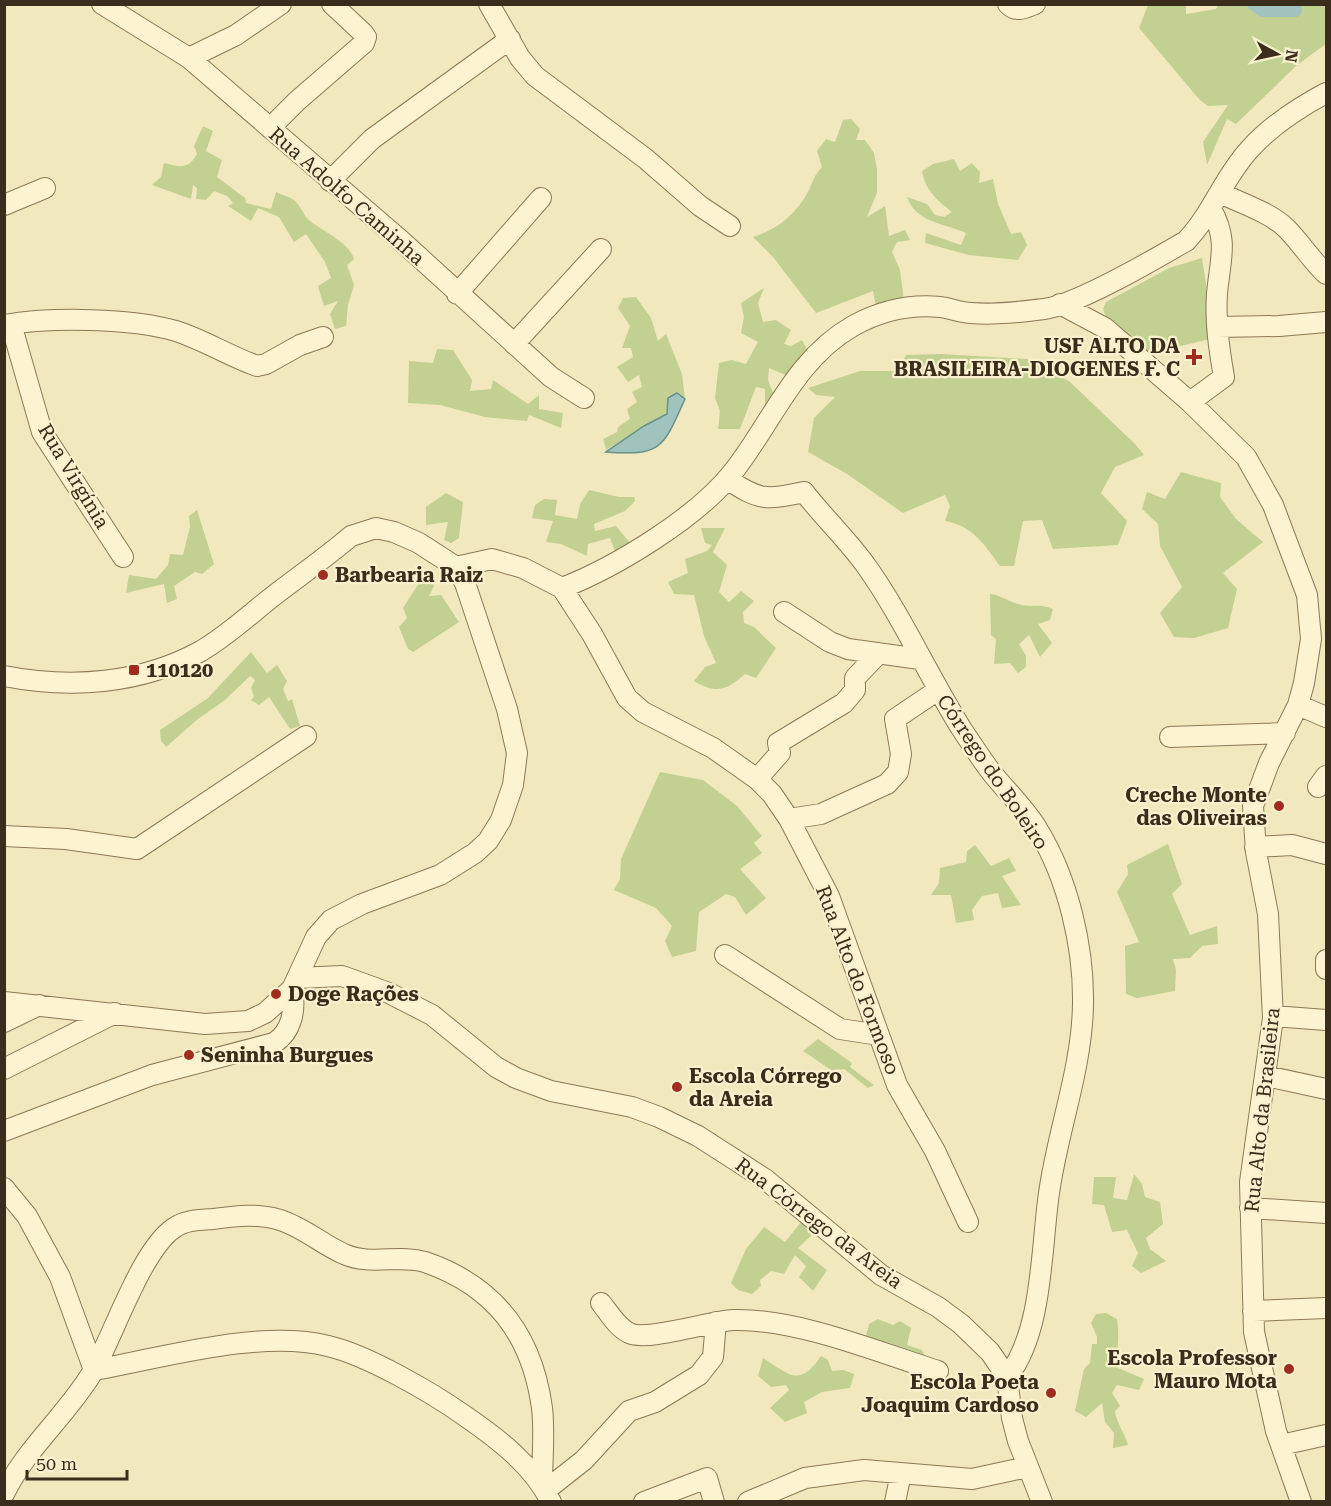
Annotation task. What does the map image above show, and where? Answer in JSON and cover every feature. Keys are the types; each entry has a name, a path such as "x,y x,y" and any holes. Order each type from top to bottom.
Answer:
{"street":[{"name":"Rua Adolfo Caminha","path":"102,4 189,58 397,237 457,294 551,377 584,398"},
{"path":"189,58 236,35 281,4"},
{"path":"270,128 297,101 362,46 366,37 332,4"},
{"path":"489,4 520,58 535,76 646,159 700,206 730,226"},
{"path":"1011,7 1035,4"},
{"path":"330,181 372,139 510,39"},
{"path":"562,588 625,557 704,503 727,479 804,367 824,344 870,317 913,306 979,313 1046,309 1090,292 1186,241 1199,228 1248,151 1268,131 1299,108 1326,93"},
{"path":"4,205 45,188"},
{"path":"457,294 541,198"},
{"path":"1215,201 1268,216 1285,228 1309,259 1326,274"},
{"path":"1190,402 1224,377 1217,327 1222,256 1221,227 1215,201"},
{"path":"514,344 601,249"},
{"name":"Rua Alto da Brasileira","path":"1060,304 1105,328 1190,402 1246,456 1259,477 1305,588 1311,639 1298,705 1256,792 1253,813 1255,847 1268,914 1273,1016 1253,1163 1250,1208 1254,1332 1281,1445 1302,1502"},
{"path":"8,325 48,319 108,322 173,330 257,366 266,364 300,345 322,337"},
{"path":"1217,327 1279,326 1326,322"},
{"name":"Rua Virgínia","path":"8,325 42,432 123,557"},
{"name":"Córrego do Boleiro","path":"727,479 753,496 778,498 804,492 868,568 896,616 906,627 920,659 938,690 991,772 1022,806 1047,846 1069,904 1080,960 1083,1005 1077,1067 1051,1180 1031,1329 1018,1364 1007,1377"},
{"path":"4,676 70,684 91,683 140,674 185,658 215,642 351,536 366,529 376,528 394,532 419,543 456,567 478,623 515,740 516,770 507,805 495,831 464,862 440,875 362,904 324,925 303,962 295,983 290,1023 284,1034 274,1043 139,1079 4,1131"},
{"name":"Rua Alto do Formoso","path":"456,567 492,559 523,568 562,588 592,634 627,698 643,712 713,748 757,779 772,794 789,819 838,918 897,1085 935,1151 968,1222"},
{"path":"784,612 830,642 848,649 920,659"},
{"path":"757,779 780,753 778,743 844,703 855,690 855,678 879,652"},
{"path":"789,819 820,814 887,783 898,772 901,754 895,719 938,690"},
{"path":"1298,705 1326,717"},
{"path":"1170,736 1285,733"},
{"path":"4,836 66,839 136,849 306,736"},
{"path":"1255,847 1292,845 1326,854"},
{"path":"725,955 840,1029 879,1035"},
{"path":"1326,960 1326,969"},
{"name":"Rua Córrego da Areia","path":"295,983 342,976 360,980 412,1003 432,1015 496,1067 516,1078 551,1091 633,1107 698,1136 786,1195 881,1275 938,1307 961,1324 990,1352 1007,1377 1012,1418 1027,1467 1042,1502"},
{"path":"4,1002 187,1023 238,1023 261,1016 295,983"},
{"path":"4,1022 39,1005"},
{"path":"4,1069 115,1013"},
{"path":"1273,1016 1326,1020"},
{"path":"1266,1076 1326,1089"},
{"path":"4,1188 27,1216 60,1277 94,1370"},
{"path":"1250,1208 1326,1214"},
{"path":"4,1494 16,1470 79,1394 94,1370 157,1245 175,1227 186,1222 247,1215 282,1221 347,1256 369,1260 408,1258 425,1262 459,1278 491,1298 516,1328 527,1349 536,1379 542,1409 546,1492"},
{"path":"601,1303 618,1325 630,1334 649,1335 734,1320 784,1326 828,1336 938,1371"},
{"path":"1253,1311 1326,1308"},
{"path":"546,1492 584,1460 629,1411 655,1402 699,1375 713,1357 716,1322"},
{"path":"94,1370 230,1344 267,1342 327,1346 396,1375 447,1403 505,1446 546,1492"},
{"path":"1281,1445 1326,1435"},
{"path":"748,1502 805,1479 864,1470 972,1479 1027,1467"},
{"path":"895,1502 901,1473"},
{"path":"644,1502 707,1478 714,1502"}],"green space":[{"path":"1148,5 1186,5 1186,14 1216,9 1218,5 1326,5 1326,44 1296,66 1236,124 1227,119 1207,165 1203,142 1228,105 1208,106 1199,99 1139,28"},
{"path":"851,119 860,129 856,140 865,140 874,153 877,169 877,193 867,217 885,206 889,236 905,230 910,240 897,242 892,252 900,270 904,301 877,311 873,291 816,313 773,257 753,237 778,225 797,208 822,167 817,151 826,139 835,142 843,120"},
{"path":"203,126 213,131 206,151 222,160 217,177 245,198 246,203 271,209 276,192 290,197 308,219 340,241 351,253 354,259 347,265 354,285 348,305 346,326 335,329 330,314 338,301 324,306 318,286 331,278 325,262 306,234 294,242 279,217 258,208 251,221 228,206 233,203 227,196 214,191 206,200 196,199 197,188 193,185 191,199 152,185 161,177 164,163 183,166 194,159 197,154 194,146"},
{"path":"954,159 960,171 972,163 980,172 979,183 993,179 998,204 1011,234 1021,232 1027,245 1018,260 969,255 925,243 926,233 961,245 966,233 924,217 911,206 907,197 927,204 935,215 944,217 952,212 929,189 922,171 933,164"},
{"path":"1202,258 1214,338 1147,354 1110,328 1103,309 1106,302 1169,268"},
{"path":"764,288 758,303 763,322 776,320 791,330 784,344 791,346 802,340 808,351 790,377 769,368 768,380 774,395 765,414 765,389 756,387 740,429 718,429 720,411 715,398 719,363 732,360 746,364 758,342 741,333 744,317 741,303"},
{"path":"636,297 651,318 658,341 666,334 682,374 685,399 677,393 667,414 606,450 603,439 617,432 618,427 630,419 627,409 637,402 632,392 642,387 639,375 628,382 617,367 633,357 631,348 622,348 630,326 618,308 623,298"},
{"path":"437,349 453,350 472,380 470,391 491,389 493,380 528,404 539,395 539,409 563,413 561,428 529,415 527,421 485,417 440,405 408,403 409,361 433,363"},
{"path":"940,354 1027,359 1069,381 1135,444 1144,455 1115,467 1101,493 1127,521 1118,545 1053,549 1042,520 1023,521 1014,566 1000,566 977,537 955,523 945,521 950,506 945,495 903,513 847,474 808,452 814,418 835,397 816,395 808,388 860,371 897,371 906,355"},
{"path":"1181,472 1221,483 1220,497 1236,519 1263,542 1223,573 1237,589 1228,628 1194,638 1174,637 1160,613 1182,587 1160,546 1158,524 1142,509 1147,492 1165,499"},
{"path":"589,490 619,497 634,497 635,501 625,511 594,524 595,531 616,526 630,543 616,554 610,538 588,544 587,556 561,544 546,542 553,521 532,518 535,505 544,499 557,500 555,515 577,519 580,504"},
{"path":"446,493 463,502 459,538 451,543 444,540 448,522 426,525 426,507"},
{"path":"197,510 214,564 202,574 195,572 174,586 177,599 167,603 164,584 126,593 129,575 156,579 168,565 170,554 183,555 190,527 189,516"},
{"path":"701,528 725,528 713,552 727,565 719,592 729,602 741,591 754,601 743,612 744,623 754,627 776,648 756,678 745,674 721,689 709,688 694,681 705,667 716,663 704,636 694,595 674,594 668,582 688,573 685,559 707,551 712,545 705,543"},
{"path":"429,576 434,586 429,596 441,595 459,622 413,652 408,649 399,627 407,618 403,608 417,586"},
{"path":"990,594 1018,604 1053,609 1050,620 1038,624 1052,643 1040,657 1029,635 1019,644 1026,656 1026,667 1018,673 1010,663 994,664 996,639 991,635"},
{"path":"251,652 267,673 277,665 287,681 283,689 288,701 292,699 300,726 290,729 269,697 259,705 251,700 254,697 251,688 255,680 250,676 225,700 198,719 166,747 161,741 160,730 208,698"},
{"path":"660,772 703,780 737,806 762,836 754,843 762,853 740,869 766,898 746,915 735,897 726,894 699,912 696,951 672,957 665,941 672,926 656,908 614,890 620,879 621,859"},
{"path":"1168,844 1182,884 1172,894 1190,935 1217,926 1218,944 1202,946 1190,958 1173,959 1176,970 1175,991 1137,998 1126,994 1125,946 1139,942 1117,892 1128,874 1127,865"},
{"path":"975,845 991,866 1009,858 1016,871 1002,876 1021,905 1002,908 998,893 982,896 972,910 974,920 956,923 951,895 931,895 939,883 940,868 966,862 967,851"},
{"path":"818,1039 852,1063 850,1067 874,1085 868,1088 844,1069 831,1070 803,1051"},
{"path":"1134,1174 1142,1184 1145,1197 1160,1202 1163,1224 1146,1238 1150,1249 1166,1261 1141,1273 1132,1266 1138,1253 1127,1230 1112,1232 1104,1205 1092,1204 1094,1177 1116,1177 1113,1198 1127,1200"},
{"path":"805,1217 819,1228 798,1248 827,1270 813,1291 799,1277 806,1266 795,1255 784,1274 771,1271 760,1280 761,1286 752,1294 738,1290 731,1283 746,1249 764,1227 785,1242"},
{"path":"1106,1313 1117,1319 1118,1368 1144,1379 1139,1390 1117,1385 1112,1393 1120,1406 1115,1411 1128,1445 1113,1448 1114,1433 1105,1422 1102,1403 1086,1417 1075,1411 1084,1369 1090,1363 1092,1344 1097,1344 1097,1337 1091,1323 1096,1314"},
{"path":"878,1319 893,1325 900,1321 911,1328 907,1345 922,1350 927,1360 898,1356 891,1343 865,1340 869,1324"},
{"path":"821,1356 828,1360 832,1371 843,1370 854,1374 850,1388 822,1392 804,1402 807,1413 785,1422 770,1408 789,1390 786,1385 771,1387 758,1376 763,1358 787,1373 800,1375 813,1366"}],"water":[{"path":"677,393 685,399 671,429 658,445 650,450 639,452 606,452 644,426 667,414 668,398"}],"waterway":[{"path":"1254,4 1263,10 1295,10"}],"place":[{"name":"USF ALTO DA BRASILEIRA-DIOGENES F. C","path":"1194,357"},
{"name":"Barbearia Raiz","path":"323,575"},
{"name":"110120","path":"134,670"},
{"name":"Creche Monte das Oliveiras","path":"1279,806"},
{"name":"Doge Rações","path":"276,994"},
{"name":"Seninha Burgues","path":"189,1055"},
{"name":"Escola Córrego da Areia","path":"677,1087"},
{"name":"Escola Professor Mauro Mota","path":"1289,1369"},
{"name":"Escola Poeta Joaquim Cardoso","path":"1051,1393"}]}
